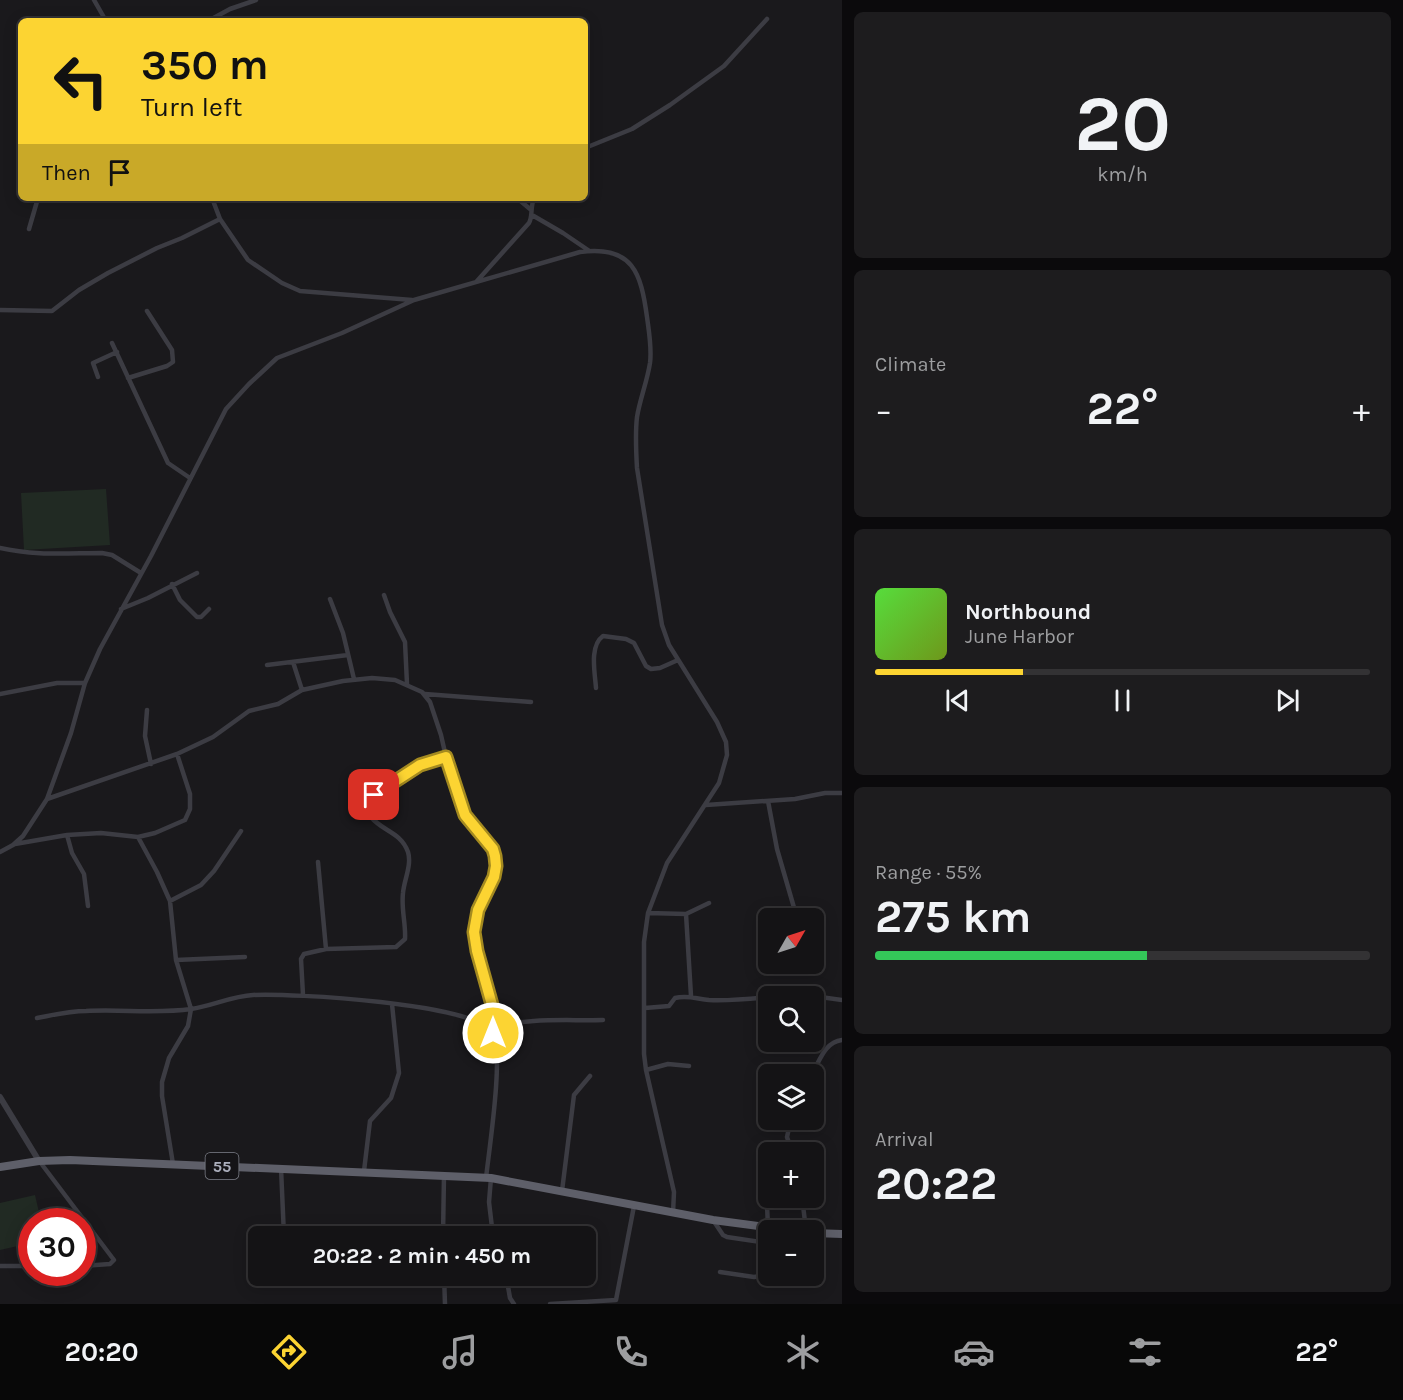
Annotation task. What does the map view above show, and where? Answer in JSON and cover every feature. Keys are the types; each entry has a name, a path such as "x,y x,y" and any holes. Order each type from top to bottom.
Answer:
{"highway":[{"name":"55","path":"0,1167 39,1161 70,1160 444,1174 488,1178 758,1226"},
{"path":"824,1233 842,1234"}],"street":[{"path":"94,0 104,18"},
{"path":"214,18 230,9 256,0"},
{"path":"588,147 632,129 670,105 724,66 767,19"},
{"path":"29,229 37,201"},
{"path":"213,201 220,219 248,260 282,283 300,291 414,300"},
{"path":"521,201 530,209 532,215 588,251"},
{"path":"530,209 533,201"},
{"path":"477,281 522,232 532,215"},
{"path":"0,310 51,311 79,290 108,273 220,219"},
{"path":"0,852 27,831 47,799 71,733 85,683 100,649 226,410 270,364 277,358 342,333 414,300 538,263 588,251 609,252 626,261 638,273 649,330 650,361 636,430 638,468 662,625 669,645 717,722 726,742 727,755 719,783 667,863 648,913 644,942 646,1070 674,1192 673,1213"},
{"path":"128,378 170,365 173,362 172,350 147,311"},
{"path":"112,343 168,463 190,478"},
{"path":"98,377 93,363 117,352"},
{"path":"0,548 20,553 108,554 141,573"},
{"path":"121,609 197,573"},
{"path":"172,584 180,600 197,617 203,616 210,609"},
{"path":"384,594 405,642 407,684"},
{"path":"330,599 343,633 354,679"},
{"path":"596,688 595,653 597,641 603,636 634,643 646,666 651,669 660,668 678,660"},
{"path":"267,665 348,655"},
{"path":"292,662 302,690"},
{"path":"47,799 177,754 213,737 249,711 278,704 302,690 354,679 384,678 407,684 425,694 531,702"},
{"path":"0,694 57,683 85,683"},
{"path":"425,694 441,735 465,815 493,849 495,856 494,877 478,910 474,932 494,1012 493,1028 498,1058 488,1178 492,1226"},
{"path":"147,710 145,736 151,764"},
{"path":"13,844 67,835 101,833 138,837 185,820 189,814 190,794 177,754"},
{"path":"303,995 302,956 307,953 396,947 403,943 406,934 402,910 403,892 409,855 399,838 371,817 368,808 370,801 381,789 420,765 446,757"},
{"path":"706,805 795,799 825,793 842,793"},
{"path":"768,801 777,849 794,908"},
{"path":"170,901 201,885 214,871 241,831"},
{"path":"67,835 72,854 84,873 88,906"},
{"path":"138,837 170,901 176,960 191,1009 188,1026 169,1058 162,1082 162,1096 173,1164"},
{"path":"318,862 326,950"},
{"path":"648,913 686,914 709,903"},
{"path":"686,914 691,996"},
{"path":"176,960 245,957"},
{"path":"37,1018 86,1011 191,1009 251,995 303,995 429,1008 493,1028 539,1020 603,1020"},
{"path":"645,1008 669,1006 675,998 691,996 711,1000 758,998"},
{"path":"824,998 842,1000"},
{"path":"364,1171 370,1121 391,1098 399,1073 393,1004"},
{"path":"818,1064 829,1045 834,1041 842,1040"},
{"path":"646,1070 668,1064 689,1066"},
{"path":"562,1191 573,1095 590,1076"},
{"path":"0,1097 39,1161 75,1208"},
{"path":"281,1168 284,1226"},
{"path":"444,1174 444,1226"},
{"path":"550,1304 616,1300 634,1206"},
{"path":"713,1220 725,1237 758,1239"},
{"path":"96,1236 114,1260 110,1264 96,1265"},
{"path":"0,1266 18,1266"},
{"path":"720,1272 758,1276"},
{"path":"444,1286 445,1304"},
{"path":"508,1286 510,1298 514,1304"}],"shaded area":[{"path":"106,489 110,545 24,550 21,493"},
{"path":"35,1195 38,1208 18,1208 18,1246 0,1250 0,1203"}],"route":[{"path":"374,795 420,765 446,757 462,810 493,849 496,866 494,877 478,910 474,932 477,951 492,1000 495,1027 490,1029 493,1033"}]}
